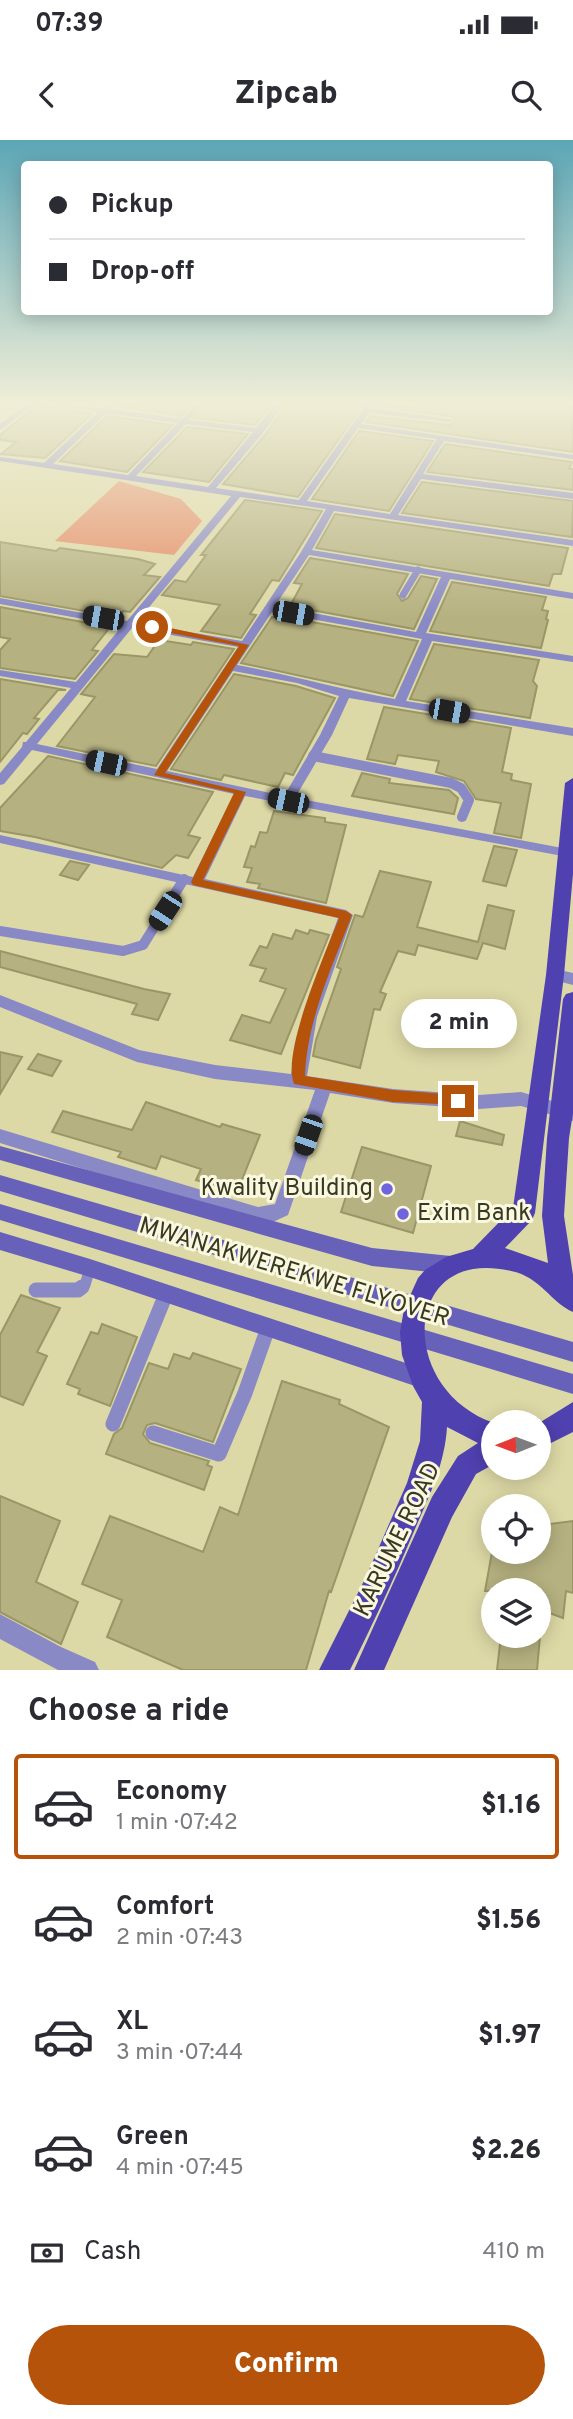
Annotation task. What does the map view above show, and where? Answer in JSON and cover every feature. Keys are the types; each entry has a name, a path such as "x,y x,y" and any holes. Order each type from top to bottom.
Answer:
{"main road":[{"path":"481,1256 524,1213 540,1103 564,977 573,783"},
{"path":"568,1294 553,1216 558,1138 568,1113 573,1006"},
{"path":"0,1153 372,1257 451,1265"},
{"name":"MWANAKWEREKWE FLYOVER","path":"0,1183 573,1352"},
{"name":"MWANAKWEREKWE FLYOVER","path":"0,1212 573,1384"},
{"path":"0,1241 90,1268 268,1328 428,1389 456,1419 481,1433"},
{"path":"334,1670 375,1589 420,1485 433,1441 428,1389 411,1344 413,1312 427,1284 451,1265 481,1256 503,1257 524,1262 545,1273 568,1294"},
{"name":"KARUME ROAD","path":"369,1670 442,1507 467,1465 481,1456"}],"street":[{"path":"119,476 573,543"},
{"path":"211,489 222,476"},
{"path":"301,504 320,476"},
{"path":"393,516 419,476"},
{"path":"422,476 573,496"},
{"path":"3,774 238,493"},
{"path":"159,775 306,552 332,507"},
{"path":"306,552 573,596"},
{"path":"399,703 446,575"},
{"path":"0,601 129,622 244,645"},
{"path":"268,608 573,659"},
{"path":"231,667 299,680 345,694 573,732"},
{"path":"0,673 77,686"},
{"path":"288,801 345,694"},
{"path":"27,745 240,792 571,854"},
{"path":"190,881 240,792"},
{"path":"0,839 346,915 314,996 299,1059 298,1081"},
{"path":"0,1001 137,1056 215,1072 298,1081 393,1096 480,1102 522,1099 568,1113"},
{"path":"0,1136 258,1216 273,1214 282,1209 325,1085"},
{"path":"0,1626 53,1656 87,1670"}],"lane":[{"path":"403,595 418,570"},
{"path":"313,757 451,783 461,788 468,800 462,817"},
{"path":"0,931 123,951 135,949 143,945 190,881"},
{"path":"36,1290 78,1290 85,1285 90,1268"},
{"path":"113,1423 166,1294"},
{"path":"153,1433 219,1454 245,1393 268,1328"}],"shaded area":[{"path":"119,481 181,499 202,521 174,555 55,541"}],"building":[{"path":"172,476 214,476 209,482"},
{"path":"230,476 313,476 298,497 223,484"},
{"path":"328,476 411,476 389,511 312,499"},
{"path":"463,476 573,476 573,490"},
{"path":"422,482 573,501 572,537 402,513"},
{"path":"245,500 322,511 279,581 272,580 250,614 256,615 241,638 201,631 220,605 162,595 175,580 186,582 206,555 201,555"},
{"path":"335,514 568,548 561,574 553,574 549,586 316,548"},
{"path":"0,542 138,559 155,564 144,575 160,577 130,612 123,611 118,617 0,596"},
{"path":"310,558 408,574 397,594 402,601 408,598 421,576 437,579 414,629 290,606 302,584 294,583"},
{"path":"452,582 546,597 542,610 548,611 548,620 541,648 430,631"},
{"path":"0,607 110,627 92,650 98,651 75,679 0,668 0,650 10,639 0,637"},
{"path":"272,617 418,641 393,696 241,663"},
{"path":"159,640 234,649 156,766 57,746 95,697 81,694 114,654 147,657"},
{"path":"434,644 539,660 533,681 537,686 530,718 410,699"},
{"path":"234,674 296,686 335,698 293,775 285,773 278,787 224,775 221,780 171,769"},
{"path":"0,679 66,690 58,690 34,718 39,719 27,734 23,733 0,762"},
{"path":"384,707 511,728 502,772 512,774 511,780 531,784 521,838 494,833 501,803 476,799 464,781 436,772 439,761 398,755 395,764 367,759"},
{"path":"48,756 213,792 188,835 200,838 188,858 176,855 162,868 0,831 0,808"},
{"path":"362,773 390,779 389,783 449,790 458,798 454,814 352,796"},
{"path":"274,811 325,818 325,822 346,825 326,903 258,888 260,884 247,882 252,868 244,867 251,846 255,847 260,832 267,833"},
{"path":"494,846 517,850 506,886 483,881"},
{"path":"70,861 89,865 78,880 60,875"},
{"path":"380,871 431,882 417,927 478,942 488,905 514,911 505,949 483,943 477,959 418,945 415,955 398,951 380,992 386,994 380,1010 374,1009 360,1068 313,1056 341,969 337,967 355,915 363,917"},
{"path":"296,930 308,934 310,930 329,935 281,1054 230,1040 242,1015 270,1023 286,989 260,981 266,969 250,965 260,946 267,948 273,934 292,939"},
{"path":"0,951 170,994 158,1020 132,1014 137,1004 0,967"},
{"path":"448,1008 477,1016 472,1031 443,1022"},
{"path":"0,1052 22,1057 0,1094"},
{"path":"38,1054 61,1061 52,1076 28,1069"},
{"path":"146,1102 220,1127 222,1124 260,1135 237,1192 196,1180 201,1169 161,1156 156,1169 118,1157 121,1152 52,1132 63,1111 132,1130"},
{"path":"460,1121 504,1135 502,1145 456,1136"},
{"name":"Kwality Building","path":"362,1147 431,1166 413,1233 341,1212"},
{"path":"21,1295 60,1308 37,1352 47,1356 23,1405 0,1396 0,1335"},
{"path":"102,1324 137,1337 110,1406 78,1394 80,1389 67,1384 91,1332 98,1334"},
{"path":"193,1353 241,1369 213,1442 155,1423 147,1425 143,1434 150,1443 209,1461 207,1465 212,1467 204,1490 106,1454 114,1434 122,1428 149,1363 168,1369 174,1354 190,1359"},
{"path":"282,1381 340,1400 339,1404 389,1427 331,1592 329,1591 306,1670 183,1670 107,1637 122,1600 82,1584 110,1516 203,1552 220,1507 238,1515"},
{"path":"0,1496 60,1521 36,1582 78,1602 61,1644 0,1612"},
{"path":"573,1521 573,1593 566,1591 563,1618 551,1614 551,1578 487,1578 490,1564 551,1564 551,1524"},
{"path":"500,1648 539,1648 537,1670 497,1670"}],"place":[{"name":"Kwality Building","path":"387,1189"},
{"name":"Exim Bank","path":"403,1214"}],"route":[{"path":"152,627 244,645 159,775 240,792 197,882 346,915 314,996 299,1059 298,1081 393,1096 458,1101"}]}
